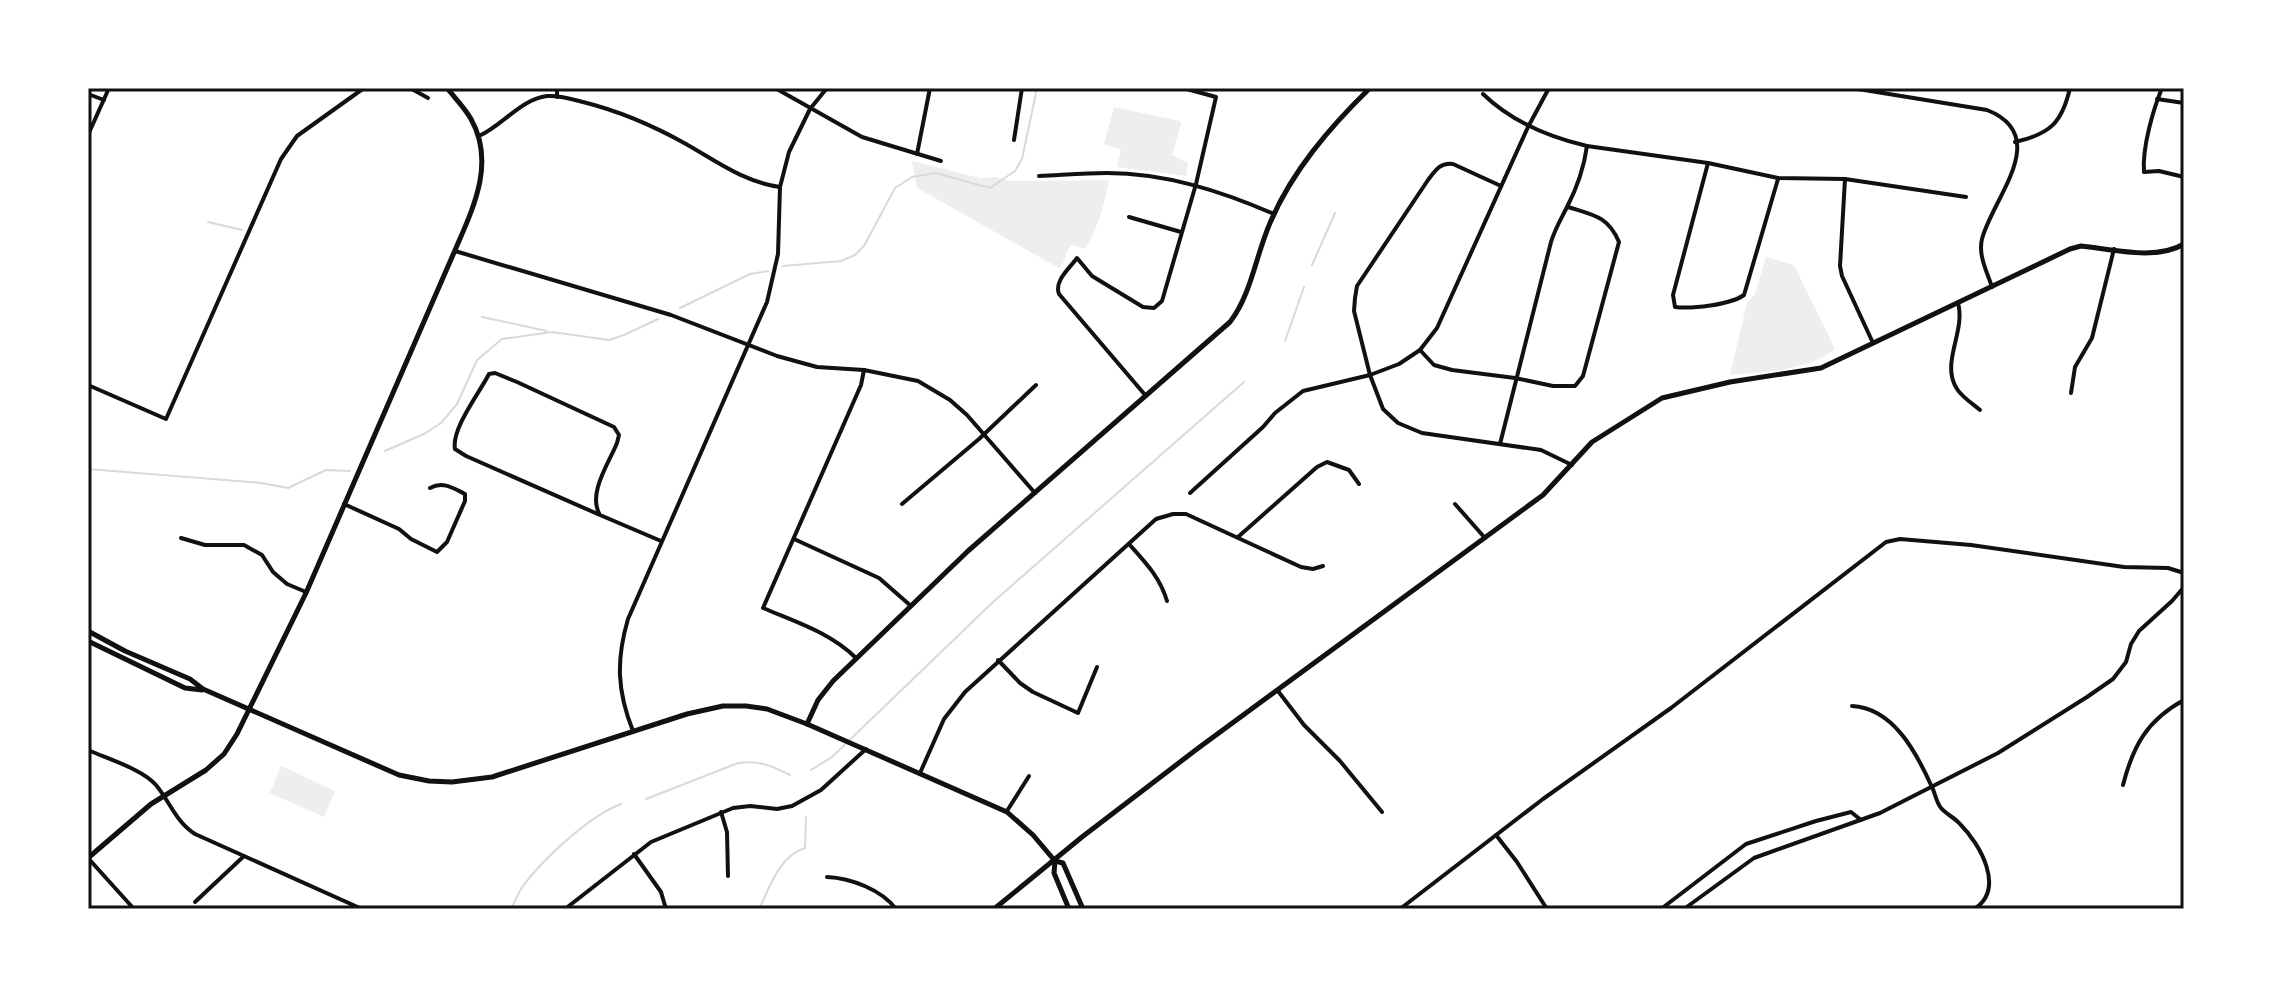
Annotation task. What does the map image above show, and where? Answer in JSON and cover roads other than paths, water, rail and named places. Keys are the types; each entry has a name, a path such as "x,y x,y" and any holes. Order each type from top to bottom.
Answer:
{"street":[{"path":"88,135 109,88"},
{"path":"88,385 166,419 289,144 364,88"},
{"path":"410,88 428,98"},
{"path":"134,909 88,858 139,813 189,782 220,758 237,734 306,592 475,203 481,186 483,162 479,136 470,117 447,88"},
{"path":"557,88 557,97"},
{"path":"775,88 862,137 941,161"},
{"path":"633,731 622,693 619,653 628,619 767,302 778,254 780,187 789,152 810,109 827,88"},
{"path":"917,154 930,88"},
{"path":"1014,140 1022,88"},
{"path":"1146,396 1056,289 1057,283 1077,258 1092,276 1143,307 1154,308 1162,301 1196,184 1216,97 1183,88"},
{"path":"1190,493 1275,413 1303,391 1370,375 1399,364 1420,350 1437,328 1528,127 1549,88"},
{"path":"1852,88 1987,110 2002,118 2015,132 2017,155 2013,175 1982,238 1981,254 1992,287"},
{"path":"2015,142 2041,134 2056,123 2064,111 2070,88"},
{"path":"2162,88 2143,160 2144,172 2159,171 2184,177"},
{"path":"807,724 821,695 968,551 1224,329 1237,313 1274,214 1313,151 1334,124 1368,90"},
{"path":"88,94 104,100"},
{"path":"1483,94 1528,127 1587,146 1708,163 1778,178 1845,179 1966,197"},
{"path":"479,136 537,99 557,97 596,105 655,128 741,176 762,185 780,187"},
{"path":"2157,99 2184,103"},
{"path":"1500,444 1556,224 1568,207 1584,164 1587,146"},
{"path":"1501,186 1446,163 1438,167 1428,180 1357,286 1354,311 1370,375 1383,409 1398,423 1422,433 1541,450 1572,465"},
{"path":"1708,163 1673,295 1675,307 1734,301 1744,295 1778,178"},
{"path":"1039,176 1109,173 1196,184 1274,214"},
{"path":"1845,179 1840,266 1873,343"},
{"path":"1420,350 1434,365 1452,370 1553,386 1575,386 1583,376 1619,242 1613,227 1601,218 1568,207"},
{"path":"1129,217 1181,232"},
{"path":"994,909 1119,809 1550,490 1597,438 1662,398 1730,382 1821,368 2070,249 2081,246 2167,252 2184,244"},
{"path":"2071,393 2075,367 2092,338 2114,249"},
{"path":"455,250 671,315 749,346 817,367 864,370 918,381 950,400 1035,493"},
{"path":"1958,303 1961,314 1951,376 1957,390 1980,410"},
{"path":"856,658 828,636 763,608 861,385 864,370"},
{"path":"600,515 595,498 617,443 619,435 614,427 517,382 495,373 489,374 468,408 454,440 455,449 466,456 600,515 661,541"},
{"path":"902,504 1036,385"},
{"path":"1237,538 1317,467 1327,462 1349,470 1359,484"},
{"path":"343,504 399,529 437,552 447,542 465,501 465,494 444,484 430,488"},
{"path":"1455,504 1485,538"},
{"path":"920,773 953,705 998,660 1156,519 1186,514 1301,567 1313,569 1323,566"},
{"path":"181,538 205,545 244,545 262,555 273,572 287,584 306,592"},
{"path":"794,539 879,578 911,606"},
{"path":"1400,909 1671,708 1886,542 1900,539 1971,545 2124,567 2168,568 2184,573"},
{"path":"1129,543 1153,570 1167,601"},
{"path":"1684,909 1754,858 1880,813 1998,753 2113,679 2126,662 2139,631 2184,587"},
{"path":"88,631 190,679 203,689 390,772 442,782 492,777 687,714 723,706 767,709 855,744 1007,812 1033,835 1055,861 1063,863 1083,909"},
{"path":"88,641 185,688 203,689"},
{"path":"998,660 1033,692 1078,713 1097,667"},
{"path":"1278,691 1304,725 1340,761 1382,812"},
{"path":"2123,785 2130,757 2145,730 2184,700"},
{"path":"1852,706 1875,712 1895,726 1912,750 1940,807 1960,823 1977,844 1989,877 1989,892 1982,904 1974,909"},
{"path":"565,909 656,839 739,807 777,809 797,804 831,782 866,749"},
{"path":"89,752 142,774 153,782 184,827 195,834 362,909"},
{"path":"1007,812 1029,776"},
{"path":"721,812 727,832 728,876"},
{"path":"1661,909 1746,844 1851,812 1861,820"},
{"path":"1496,835 1547,909"},
{"path":"634,854 661,892 666,909"},
{"path":"195,902 244,856"},
{"path":"1055,861 1054,873 1069,909"},
{"path":"827,877 856,883 883,896 896,909"}],"waterway":[{"path":"783,266 841,261 855,255 864,246 895,188 912,177 936,173 990,188 1015,171 1022,159 1037,88"},
{"path":"1312,265 1335,213"},
{"path":"208,222 242,230"},
{"path":"680,308 750,274 768,271"},
{"path":"1285,341 1304,287"},
{"path":"482,317 547,331"},
{"path":"385,451 441,423 457,404 477,360 502,339 552,332 609,340 658,319"},
{"path":"811,770 832,757 992,603 1244,382"},
{"path":"88,469 261,483 288,488 326,470 350,471"},
{"path":"646,799 738,763 765,764 790,775"},
{"path":"511,909 523,886 554,851 595,818 621,804"},
{"path":"759,909 782,865 805,848 806,817"}]}
